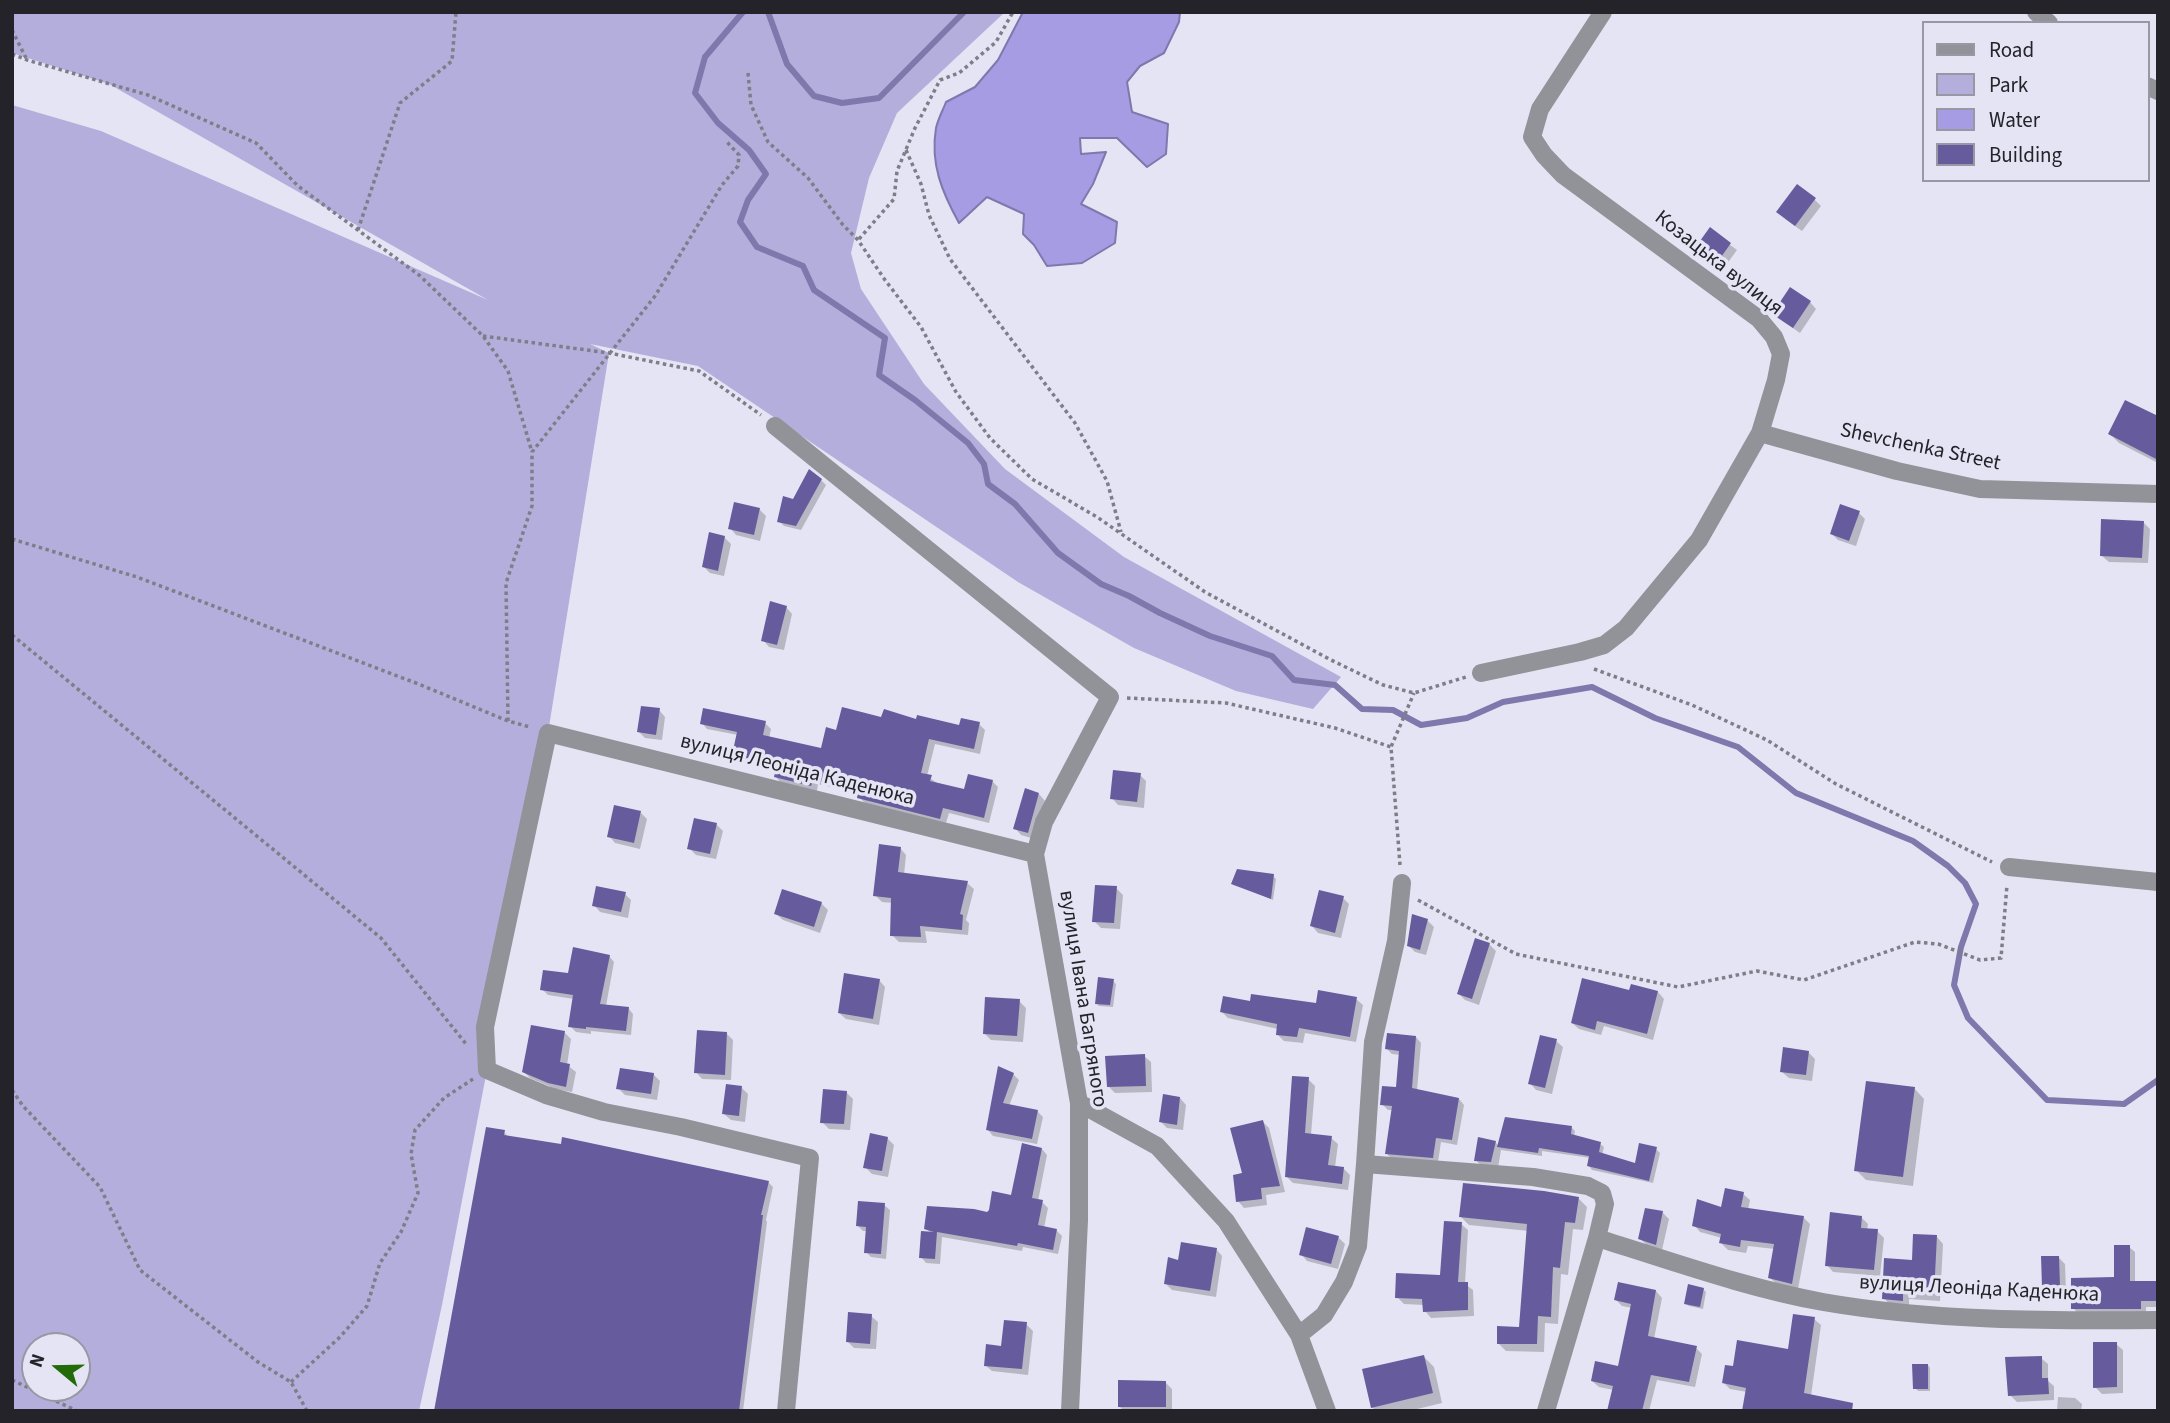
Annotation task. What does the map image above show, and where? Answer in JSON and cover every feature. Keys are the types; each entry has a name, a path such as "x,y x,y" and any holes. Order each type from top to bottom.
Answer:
{"street":[{"name":"Козацька вулиця","path":"1481,673 1604,645 1626,628 1699,540 1760,433 1781,354 1774,337 1759,319 1563,175 1532,137 1540,109 1603,12"},
{"path":"775,426 1110,697"},
{"name":"Shevchenka Street","path":"1760,433 1897,471 1980,489 2158,494"},
{"name":"вулиця Івана Багряного","path":"1070,1411 1079,1220 1079,1103 1035,854 1044,822 1110,697"},
{"path":"548,733 485,1027 487,1070 546,1095 604,1112 681,1127 810,1158 786,1411"},
{"name":"вулиця Леоніда Каденюка","path":"548,733 1035,854"},
{"path":"2009,867 2158,882"},
{"path":"1299,1335 1324,1315 1344,1282 1358,1246 1373,1042 1396,941 1402,883"},
{"path":"1079,1103 1157,1146 1226,1221 1299,1335 1320,1385 1327,1411"},
{"path":"1365,1164 1533,1177 1588,1186 1602,1192 1605,1205 1597,1238 1546,1411"},
{"name":"вулиця Леоніда Каденюка","path":"1597,1238 1762,1289 1825,1302 1926,1314 2054,1321 2158,1320"}],"path":[{"path":"358,230 400,103 452,61 456,12"},
{"path":"858,240 894,199 897,171 940,80 958,73 996,42 1013,12"},
{"path":"12,30 27,60"},
{"path":"12,54 148,95 256,143 298,186 419,275 483,336 509,371 532,452 532,506 506,583 508,721"},
{"path":"748,73 751,104 768,142 808,178 843,225 858,240 921,327 956,392 990,438 1032,479 1122,534 1205,592 1383,685 1414,693 1481,673"},
{"path":"532,452 655,296 722,185 738,166 739,155 727,142"},
{"path":"906,150 921,184 929,215 950,259 1075,423 1107,481 1122,534"},
{"path":"483,336 609,353 699,371 775,426"},
{"path":"12,540 137,577 416,683 508,721 548,733"},
{"path":"12,635 381,938 487,1070 444,1098 415,1130 411,1154 418,1193 401,1232 380,1264 367,1306 340,1337 291,1382"},
{"path":"1414,693 1391,747 1402,883 1410,896 1516,954 1678,987 1757,971 1804,980 1915,942 1938,944 1980,960 2001,958 2009,867 1995,864 1836,784 1755,734 1692,705 1559,656"},
{"path":"1110,697 1226,704 1335,728 1391,747"},
{"path":"12,1090 23,1106 100,1187 140,1270 258,1362 291,1382 307,1411"},
{"path":"12,1380 77,1411"}],"green space":[{"path":"12,12 1005,12 897,113 869,178 851,253 861,289 924,384 1005,469 1124,557 1341,677 1313,709 1236,691 1134,648 1018,582 698,366 590,344 609,353 548,733 485,1027 487,1070 419,1411 12,1411 12,105 101,131 488,300 109,84 12,53"}],"water":[{"path":"1023,12 1180,12 1179,22 1164,53 1140,66 1127,82 1132,112 1168,124 1166,154 1147,167 1117,138 1080,138 1081,154 1106,152 1093,184 1081,204 1117,222 1115,243 1082,263 1047,266 1034,245 1023,234 1024,214 987,197 959,223 947,200 936,166 937,125 946,102 975,87 998,60"}],"building":[{"path":"1797,184 1816,198 1795,226 1776,212"},
{"path":"1710,227 1731,243 1714,267 1692,252"},
{"path":"1790,287 1811,301 1793,328 1772,314"},
{"path":"2125,400 2158,416 2158,460 2108,434"},
{"path":"809,469 822,479 796,526 777,522 783,496 793,499"},
{"path":"734,502 760,508 754,535 728,529"},
{"path":"1840,504 1860,511 1849,541 1830,534"},
{"path":"2101,519 2144,521 2142,558 2100,556"},
{"path":"709,532 725,536 718,571 702,567"},
{"path":"770,601 787,606 777,645 761,641"},
{"path":"641,706 660,708 656,735 637,732"},
{"path":"842,707 881,717 884,709 916,719 917,715 959,725 961,718 980,722 974,749 929,739 921,773 932,775 930,781 964,789 968,774 993,780 984,818 943,808 940,819 857,798 858,791 813,780 811,786 774,777 777,764 732,755 737,732 700,724 703,708 766,721 763,735 821,748 826,727 836,730"},
{"path":"1113,770 1141,773 1137,802 1110,799"},
{"path":"1025,788 1039,793 1028,833 1013,829"},
{"path":"614,805 641,811 634,843 607,837"},
{"path":"694,818 717,823 710,854 687,849"},
{"path":"879,844 901,847 898,872 968,881 960,914 963,915 962,930 920,926 921,937 890,936 891,898 873,896"},
{"path":"1237,869 1274,874 1271,899 1231,884"},
{"path":"1095,885 1117,886 1114,923 1092,922"},
{"path":"596,886 626,892 621,912 592,906"},
{"path":"782,889 822,902 814,927 774,914"},
{"path":"1319,890 1344,896 1335,933 1310,926"},
{"path":"1412,914 1428,919 1420,950 1407,946"},
{"path":"1475,938 1490,943 1472,999 1457,994"},
{"path":"573,947 610,955 600,1004 629,1007 626,1031 568,1027 573,995 540,990 543,970 568,973"},
{"path":"844,973 880,979 873,1019 838,1013"},
{"path":"1098,977 1114,979 1110,1005 1095,1004"},
{"path":"1582,978 1629,990 1631,984 1658,991 1647,1034 1597,1021 1595,1030 1571,1023"},
{"path":"1318,990 1357,997 1350,1037 1299,1028 1297,1037 1276,1035 1277,1024 1220,1012 1223,996 1250,1001 1251,994 1316,1003"},
{"path":"985,997 1020,999 1017,1036 983,1034"},
{"path":"531,1025 565,1031 560,1062 570,1064 566,1087 522,1072"},
{"path":"697,1030 727,1032 725,1075 694,1073"},
{"path":"1387,1033 1416,1036 1412,1088 1459,1098 1452,1140 1436,1138 1433,1158 1385,1154 1392,1106 1380,1105 1382,1086 1396,1087 1399,1051 1385,1049"},
{"path":"1540,1035 1557,1039 1545,1088 1528,1084"},
{"path":"1783,1047 1809,1051 1806,1075 1780,1072"},
{"path":"1145,1054 1146,1086 1107,1087 1105,1056"},
{"path":"998,1066 1014,1073 1003,1103 1038,1110 1032,1139 986,1130"},
{"path":"620,1068 654,1073 651,1094 616,1089"},
{"path":"1292,1076 1309,1077 1305,1133 1332,1136 1328,1165 1344,1167 1342,1184 1285,1177"},
{"path":"1866,1081 1915,1087 1903,1177 1854,1171"},
{"path":"726,1084 742,1086 739,1116 722,1114"},
{"path":"823,1089 847,1091 844,1124 820,1123"},
{"path":"1163,1094 1180,1097 1177,1125 1159,1122"},
{"path":"1505,1117 1572,1126 1571,1134 1601,1142 1599,1152 1635,1163 1639,1143 1657,1147 1649,1181 1587,1166 1589,1156 1539,1148 1538,1153 1497,1147"},
{"path":"1263,1120 1280,1186 1261,1188 1262,1199 1236,1202 1233,1175 1242,1173 1230,1128"},
{"path":"486,1127 505,1130 504,1135 561,1144 562,1137 769,1181 761,1215 739,1411 434,1411"},
{"path":"870,1133 888,1137 882,1171 863,1168"},
{"path":"1478,1137 1496,1141 1491,1162 1474,1161"},
{"path":"1022,1143 1042,1148 1032,1198 1043,1200 1038,1225 1057,1229 1053,1250 937,1232 935,1259 919,1258 921,1231 934,1232 924,1229 927,1206 987,1212 992,1191 1011,1195"},
{"path":"1463,1183 1579,1197 1575,1223 1565,1222 1560,1268 1553,1267 1551,1317 1538,1316 1537,1344 1497,1344 1497,1326 1519,1327 1527,1224 1459,1217"},
{"path":"1725,1188 1744,1192 1741,1207 1804,1216 1792,1284 1768,1278 1774,1244 1741,1240 1740,1247 1719,1243 1721,1234 1692,1226 1697,1199 1721,1207"},
{"path":"858,1201 885,1203 881,1254 864,1253 866,1227 856,1226"},
{"path":"1645,1208 1663,1211 1656,1245 1638,1239"},
{"path":"1830,1212 1862,1216 1861,1228 1878,1229 1874,1270 1825,1266"},
{"path":"1444,1221 1462,1222 1458,1282 1468,1282 1468,1310 1423,1312 1422,1299 1395,1298 1396,1273 1440,1275"},
{"path":"1306,1227 1339,1236 1331,1264 1299,1255"},
{"path":"1913,1234 1937,1235 1934,1295 1903,1293 1903,1301 1882,1299 1884,1258 1912,1260"},
{"path":"1181,1242 1217,1248 1210,1291 1164,1284 1168,1257 1178,1260"},
{"path":"2114,1245 2130,1245 2130,1281 2158,1281 2158,1301 2141,1301 2141,1309 2071,1309 2071,1278 2114,1277"},
{"path":"2041,1256 2059,1256 2060,1286 2042,1287"},
{"path":"1618,1282 1656,1290 1648,1336 1697,1346 1689,1382 1651,1375 1642,1411 1607,1411 1613,1386 1591,1381 1595,1361 1618,1366 1631,1304 1614,1300"},
{"path":"1688,1284 1704,1288 1700,1307 1684,1304"},
{"path":"848,1312 872,1314 870,1344 846,1342"},
{"path":"1793,1314 1815,1317 1804,1393 1853,1403 1852,1411 1742,1411 1746,1388 1722,1383 1725,1365 1733,1366 1737,1340 1788,1349"},
{"path":"1004,1320 1027,1322 1022,1369 984,1366 986,1344 1001,1346"},
{"path":"2093,1342 2117,1342 2117,1387 2093,1388"},
{"path":"1424,1355 1433,1393 1371,1408 1362,1369"},
{"path":"2042,1356 2042,1378 2048,1378 2049,1394 2008,1396 2005,1357"},
{"path":"1912,1364 1928,1364 1928,1389 1913,1389"},
{"path":"1118,1380 1166,1381 1166,1407 1118,1407"}],"waterway":[{"path":"743,12 705,57 695,93 718,123 749,150 766,174 748,200 740,222 757,247 803,266 814,290 885,338 879,375 968,443 984,464 988,484 1015,504 1058,553 1101,584 1160,613 1210,636 1272,656 1294,680 1335,685 1362,709 1393,710 1421,725 1467,718 1503,702 1592,687 1655,718 1738,747 1796,793 1913,841 1948,866 1965,883 1976,904 1961,947 1954,985 1968,1018 2047,1100 2124,1104 2158,1080"},
{"path":"768,12 787,64 814,96 842,103 879,98 964,12"}]}
